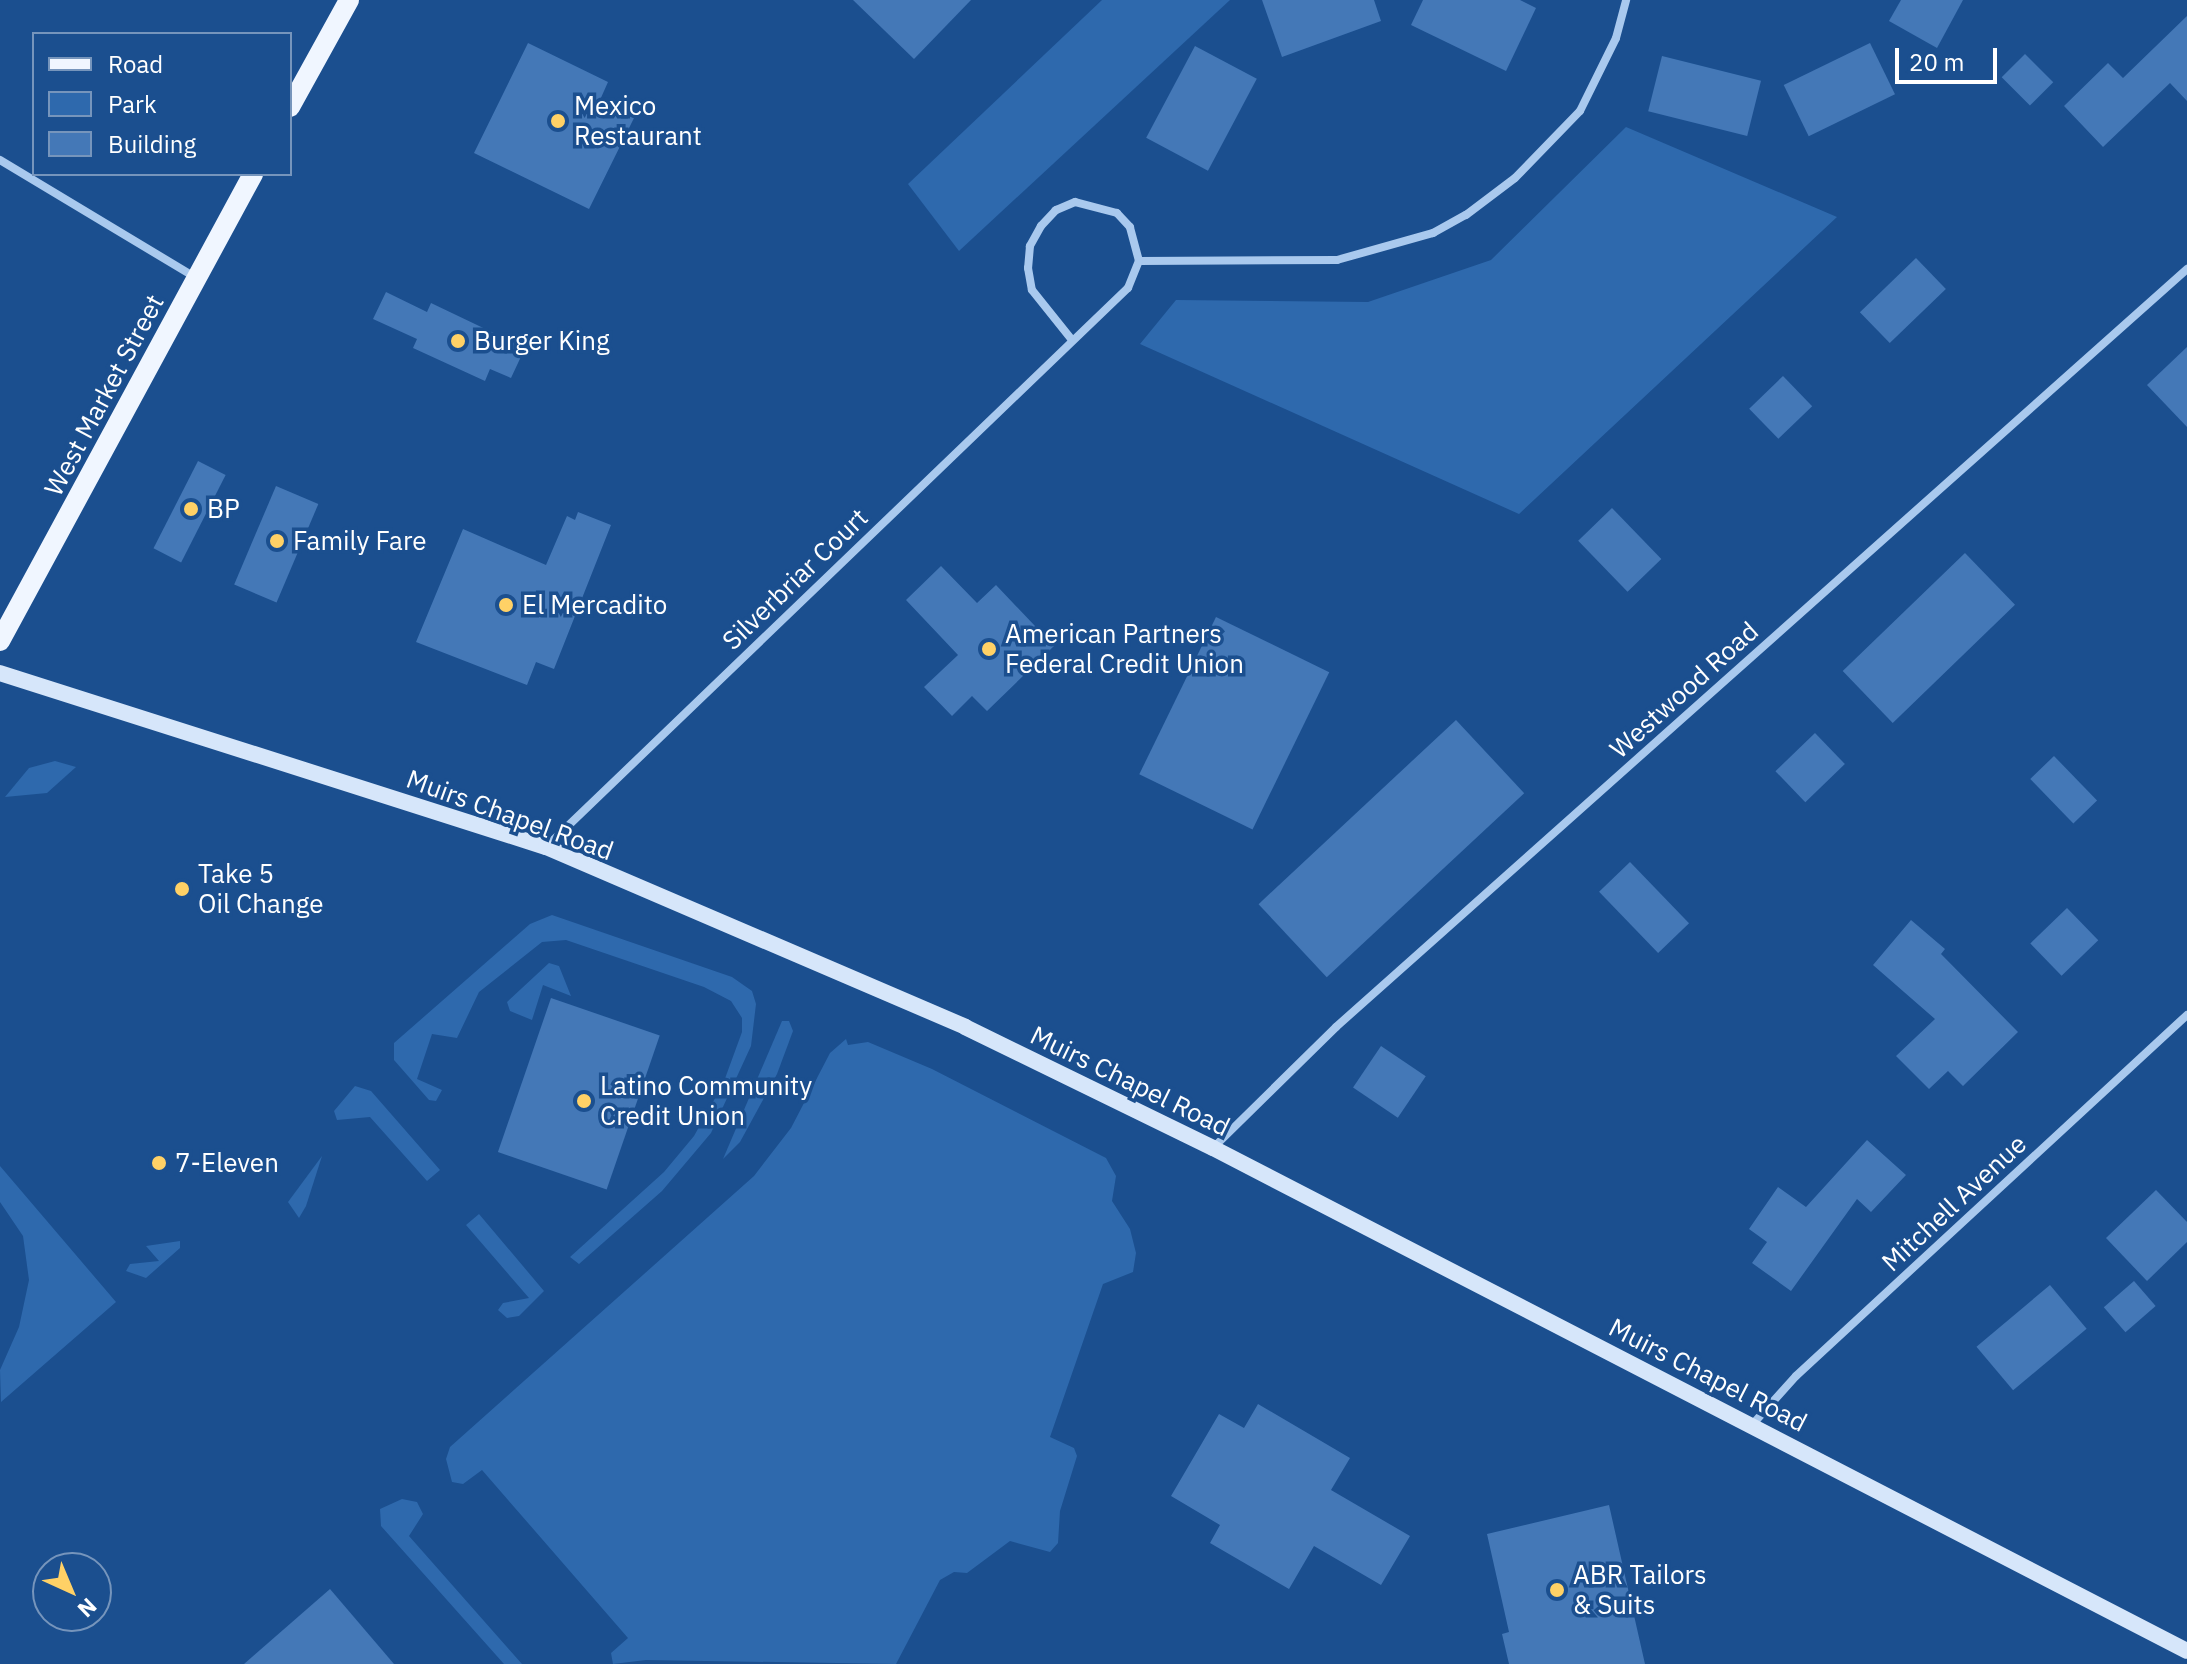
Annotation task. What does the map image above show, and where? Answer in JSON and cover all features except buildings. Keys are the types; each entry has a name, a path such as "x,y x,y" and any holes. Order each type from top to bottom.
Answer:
{"main road":[{"path":"292,103 349,0"},
{"name":"West Market Street","path":"0,641 252,176"},
{"name":"Muirs Chapel Road","path":"0,673 546,847 965,1027 1213,1148 2187,1651"}],"street":[{"path":"1072,340 1032,290 1030,246 1041,226 1056,210 1075,202 1098,205 1117,213 1130,227 1139,261 1337,260 1433,233 1466,215 1515,178 1580,111 1616,38 1626,0"},
{"path":"0,160 196,278"},
{"name":"Silverbriar Court","path":"546,847 1128,288 1139,261"},
{"name":"Westwood Road","path":"1213,1148 1336,1027 2187,269"},
{"name":"Mitchell Avenue","path":"1752,1425 1796,1376 2187,1015"}],"green space":[{"path":"1102,0 1230,0 959,251 908,184"},
{"path":"1626,127 1837,217 1519,514 1140,344 1176,300 1368,302 1491,260"},
{"path":"55,761 76,767 47,793 5,797 29,768"},
{"path":"552,915 732,977 752,991 756,1004 751,1046 711,1133 662,1191 579,1264 570,1257 664,1172 694,1136 723,1084 742,1032 742,1018 731,1001 704,987 566,940 542,942 479,992 457,1038 432,1034 417,1079 442,1090 436,1101 429,1100 394,1060 394,1043 530,924"},
{"path":"549,963 559,966 571,996 543,985 532,1020 510,1011 507,1002"},
{"path":"782,1021 789,1021 793,1031 777,1074 740,1142 723,1159"},
{"path":"846,1039 848,1045 868,1042 932,1069 1106,1158 1116,1176 1112,1201 1130,1229 1136,1253 1133,1272 1103,1284 1050,1437 1074,1448 1077,1456 1060,1511 1058,1543 1050,1552 1010,1541 967,1573 954,1572 940,1580 896,1664 646,1660 613,1664 611,1653 628,1638 482,1470 463,1484 452,1482 446,1459 450,1447 754,1176 791,1128 830,1053"},
{"path":"355,1086 371,1091 440,1170 427,1181 370,1117 337,1120 334,1111"},
{"path":"322,1156 306,1206 299,1218 288,1202"},
{"path":"0,1166 116,1302 1,1402 0,1370 19,1327 29,1280 23,1236 0,1202"},
{"path":"479,1214 544,1291 519,1316 507,1318 498,1310 503,1303 529,1298 466,1225"},
{"path":"180,1241 180,1248 146,1278 126,1271 130,1264 159,1261 146,1246"},
{"path":"402,1499 417,1502 423,1514 409,1536 522,1664 504,1664 381,1526 380,1509"}],"place":[{"name":"Mexico Restaurant","path":"558,121"},
{"name":"Burger King","path":"458,341"},
{"name":"BP","path":"191,509"},
{"name":"Family Fare","path":"277,541"},
{"name":"El Mercadito","path":"506,605"},
{"name":"American Partners Federal Credit Union","path":"989,649"},
{"name":"Take 5 Oil Change","path":"182,889"},
{"name":"Latino Community Credit Union","path":"584,1101"},
{"name":"7-Eleven","path":"159,1163"},
{"name":"ABR Tailors & Suits","path":"1557,1590"}]}
